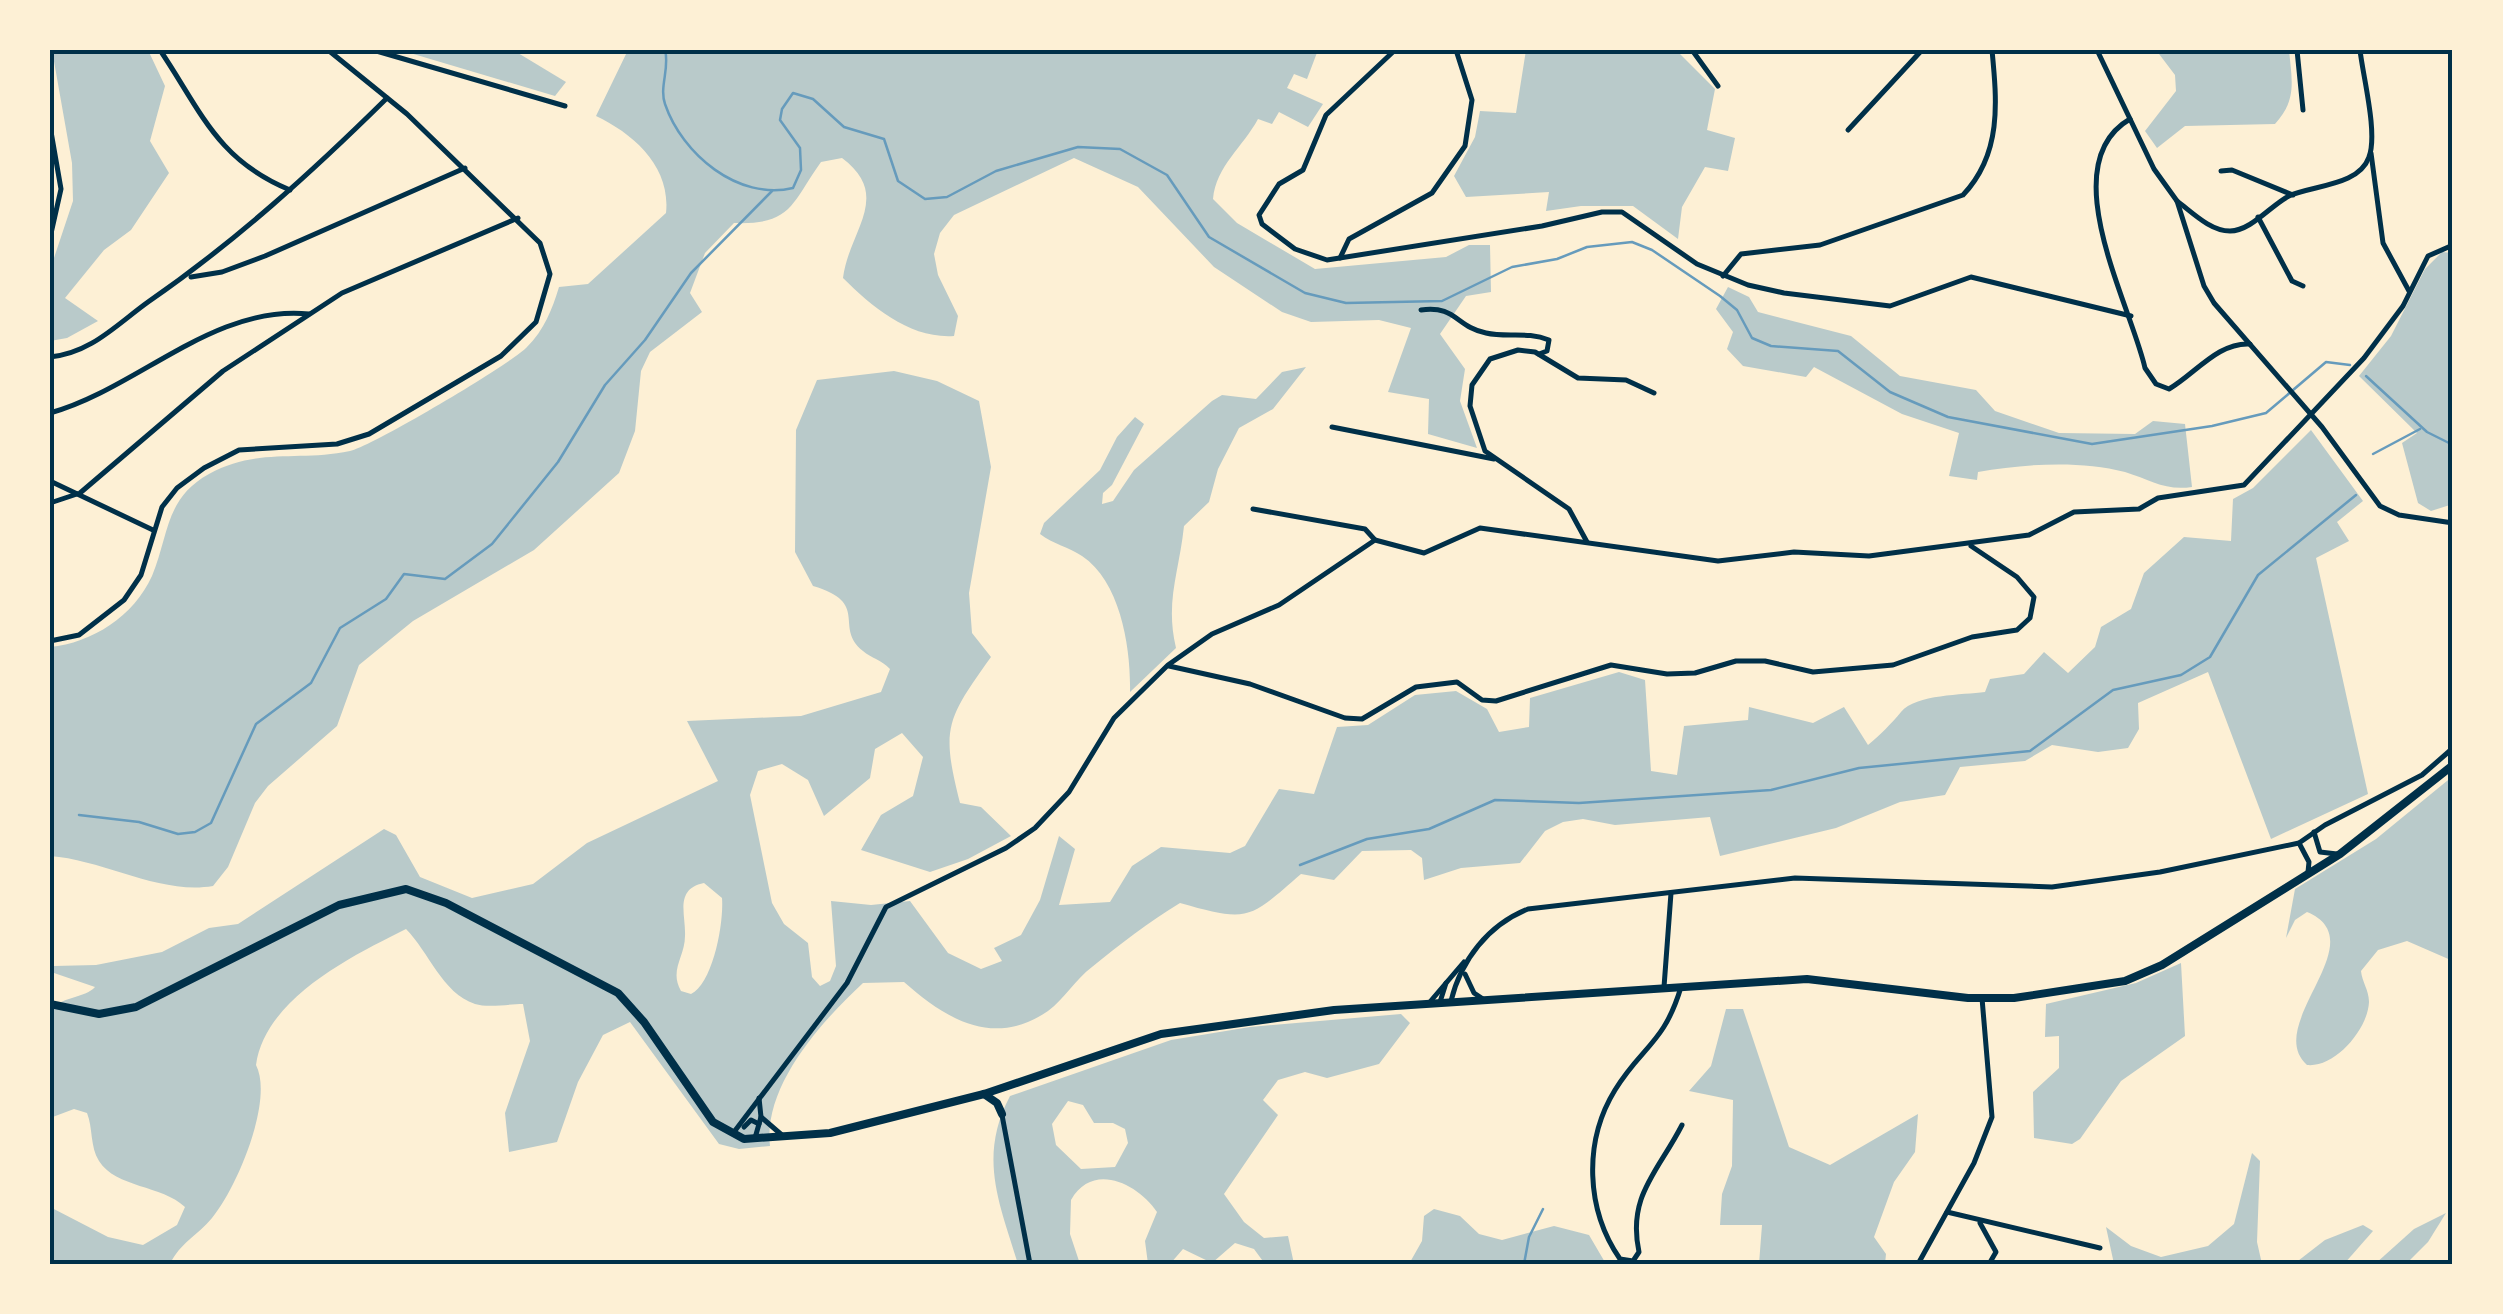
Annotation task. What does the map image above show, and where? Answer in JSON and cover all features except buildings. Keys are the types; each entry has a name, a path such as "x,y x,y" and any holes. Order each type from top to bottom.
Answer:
{"street":[{"path":"160,50 209,131 259,174 290,190"},
{"path":"50,641 78,635 124,600 141,574 152,530 177,488 227,454 249,448 337,444 369,434 514,347 536,322 550,274 540,243 465,168 328,50"},
{"path":"374,50 565,106"},
{"path":"1395,50 1326,115 1302,170 1279,184 1259,215 1262,224 1314,258 1340,258 1612,212 1647,226 1696,264 1784,293 1890,306 1971,277 2130,316"},
{"path":"1340,258 1349,239 1432,194 1465,146 1472,100 1456,50"},
{"path":"1692,50 1718,86"},
{"path":"1848,130 1922,50"},
{"path":"1723,276 1742,254 1820,245 1963,195 1977,180 1996,133 1992,50"},
{"path":"2097,50 2154,169 2177,201 2204,286 2310,413 2380,506 2399,515 2453,523"},
{"path":"2297,50 2303,110"},
{"path":"2360,50 2383,243 2409,291"},
{"path":"50,357 85,349 188,277 290,190 387,98"},
{"path":"2130,119 2110,132 2104,147 2096,216 2145,368 2156,384 2169,389 2196,374 2224,348 2250,344"},
{"path":"50,126 61,197 50,238"},
{"path":"2177,201 2210,225 2228,231 2240,229 2292,194 2349,178 2365,165 2371,153"},
{"path":"188,277 222,272 265,256 465,168"},
{"path":"2221,170 2232,170 2292,194"},
{"path":"2258,217 2292,281 2304,286"},
{"path":"50,503 80,492 223,371 309,314 359,284 491,233 518,218"},
{"path":"1253,509 1365,529 1376,540 1424,552 1480,528 1718,561 1794,552 1869,556 2029,535 2074,512 2139,510 2158,498 2244,485 2364,358 2428,256 2453,244"},
{"path":"1421,310 1442,307 1486,333 1532,333 1549,340 1547,351 1503,352 1490,360 1472,385 1470,406 1485,450 1569,510 1587,542"},
{"path":"50,413 84,402 222,330 274,315 309,314"},
{"path":"1537,354 1578,378 1626,380 1654,393"},
{"path":"1332,427 1497,460"},
{"path":"50,481 80,492 152,530"},
{"path":"733,1135 847,982 886,907 1006,848 1035,828 1069,792 1114,718 1168,665 1212,634 1279,605 1376,540"},
{"path":"1168,665 1250,684 1346,718 1362,719 1416,687 1457,682 1482,700 1496,701 1611,666 1667,674 1695,673 1736,661 1764,661 1813,672 1893,665 1972,636 2016,630 2030,618 2034,606 2030,590 1968,544"},
{"path":"1429,1003 1506,918 1528,909 1795,878 2052,887 2160,872 2299,843 2422,776 2453,748"},
{"path":"50,1004 99,1014 136,1007 338,905 406,890 446,903 618,993 644,1022 713,1122 733,1135 751,1138 830,1133 984,1094 1183,1028 1440,1002 1832,978 1982,998 2051,994 2125,981 2162,964 2340,854 2453,765"},
{"path":"2314,832 2320,852 2340,854"},
{"path":"2299,843 2309,862 2308,873"},
{"path":"1664,987 1671,892"},
{"path":"1452,1002 1469,956"},
{"path":"1465,972 1474,994 1482,999"},
{"path":"1440,1002 1447,980"},
{"path":"1681,986 1673,1016 1656,1045 1614,1092 1592,1158 1599,1219 1620,1259 1633,1261 1639,1252 1634,1228 1636,1203 1682,1126"},
{"path":"1918,1264 1992,1117 1982,998"},
{"path":"1002,1114 1005,1087"},
{"path":"984,1094 997,1103 1002,1114 1030,1264"},
{"path":"751,1138 760,1120 760,1095"},
{"path":"748,1111 744,1127 751,1138"},
{"path":"744,1127 751,1120 760,1120 783,1136"},
{"path":"1947,1212 2100,1248"},
{"path":"1979,1222 1996,1252 1990,1264"}],"shaded area":[{"path":"52,50 148,50 165,86 150,141 169,173 131,230 104,250 65,298 98,321 67,338 50,341 50,270 73,201 72,163"},
{"path":"400,50 513,50 566,82 555,96"},
{"path":"628,50 1318,50 1307,79 1294,74 1287,88 1323,104 1308,127 1279,112 1272,124 1258,119 1219,177 1213,199 1237,223 1315,269 1446,257 1469,245 1490,245 1491,292 1466,296 1440,334 1465,369 1460,401 1477,448 1428,434 1429,399 1388,392 1411,328 1379,320 1311,322 1282,312 1214,267 1138,187 1074,158 954,215 940,233 934,254 938,275 958,316 954,336 938,336 908,327 880,310 843,278 864,214 865,186 842,158 821,162 788,209 768,220 734,223 705,253 690,293 702,312 650,352 641,371 635,431 619,473 534,550 413,621 359,665 337,726 268,786 255,803 228,867 213,886 173,886 50,856 50,647 96,633 134,603 152,576 170,519 184,494 209,474 244,461 350,451 441,404 527,347 547,319 559,287 588,284 666,213 663,181 647,154 624,132 596,116"},
{"path":"1526,50 1676,50 1715,89 1707,130 1735,138 1728,171 1705,167 1682,207 1678,239 1633,206 1546,211 1549,192 1466,197 1454,176 1475,137 1480,111 1516,113"},
{"path":"2156,50 2289,50 2291,90 2287,107 2275,124 2185,126 2157,148 2145,131 2176,91 2175,75"},
{"path":"2442,252 2453,253 2453,504 2431,511 2418,503 2402,443 2417,433 2359,376 2391,336 2425,269"},
{"path":"1728,287 1749,297 1758,312 1851,336 1900,376 1976,390 1995,411 2059,433 2135,434 2153,421 2185,424 2192,487 2166,486 2107,468 2070,465 1978,472 1977,480 1949,476 1959,433 1902,414 1814,367 1806,377 1743,366 1727,349 1733,332 1716,309"},
{"path":"1306,367 1273,409 1239,428 1218,469 1209,502 1184,526 1172,602 1176,648 1130,692 1126,637 1115,599 1106,582 1082,556 1040,534 1044,523 1100,470 1117,437 1135,417 1144,424 1112,485 1103,493 1102,504 1113,501 1134,470 1212,401 1222,395 1256,399 1282,372"},
{"path":"894,371 937,381 979,401 991,467 969,593 972,633 991,657 956,711 951,726 950,757 960,803 981,807 1011,836 968,859 930,872 861,850 881,815 913,796 923,757 902,733 875,749 870,778 824,816 808,780 782,764 758,771 750,795 772,903 784,924 808,943 812,977 820,986 830,981 836,966 831,901 871,905 910,901 948,953 981,969 1002,961 994,948 1021,935 1040,900 1059,836 1075,849 1059,905 1110,902 1132,866 1161,847 1230,853 1245,846 1279,789 1314,794 1337,727 1368,725 1415,695 1456,691 1487,709 1499,732 1529,727 1530,698 1619,672 1645,680 1651,771 1677,775 1684,726 1748,720 1749,707 1813,723 1844,707 1868,745 1908,706 1928,699 1985,692 1990,679 2024,674 2044,652 2068,673 2095,647 2101,627 2131,609 2144,573 2184,537 2231,541 2233,499 2253,488 2311,430 2363,501 2337,522 2349,541 2316,558 2368,794 2271,839 2208,672 2138,703 2139,729 2128,748 2098,752 2052,745 2025,761 1960,767 1945,795 1900,802 1836,828 1720,856 1710,817 1615,825 1583,819 1563,822 1545,831 1520,863 1461,868 1424,880 1422,858 1411,850 1362,851 1334,880 1301,874 1247,913 1221,913 1180,903 1092,967 1048,1011 1028,1022 1009,1027 972,1025 937,1008 904,982 863,983 813,1036 785,1078 770,1123 770,1146 739,1149 719,1144 630,1022 603,1035 578,1082 557,1142 509,1152 505,1113 530,1041 523,1004 486,1006 464,999 445,982 406,929 338,966 294,999 276,1019 263,1041 256,1065 260,1080 257,1121 242,1166 212,1218 170,1264 50,1264 50,1207 108,1237 143,1245 177,1225 185,1207 107,1170 96,1156 87,1113 74,1109 50,1118 50,1009 95,987 54,973 54,966 96,965 162,952 209,928 238,924 384,829 396,835 420,877 472,898 533,884 587,843 718,781 687,721 801,716 881,692 890,669 855,642 841,600 813,586 795,552 796,430 817,380","holes":["704,883 722,898 719,936 711,965 699,988 691,994 681,991 677,976 684,944 685,897"]},
{"path":"2453,776 2453,961 2407,941 2378,950 2361,971 2369,1002 2363,1024 2339,1054 2307,1065 2297,1048 2298,1028 2326,963 2330,943 2325,925 2307,912 2295,920 2286,938 2295,889 2376,839"},
{"path":"2181,963 2185,1036 2121,1081 2080,1139 2072,1144 2034,1138 2033,1092 2059,1068 2059,1036 2045,1037 2046,1004 2136,983"},
{"path":"1726,1009 1743,1009 1789,1147 1830,1165 1918,1114 1915,1152 1894,1182 1874,1237 1886,1254 1885,1264 1759,1264 1762,1225 1720,1225 1722,1194 1732,1166 1733,1100 1689,1091 1711,1066"},
{"path":"1401,1014 1410,1023 1379,1064 1327,1078 1305,1072 1278,1080 1263,1100 1278,1115 1224,1194 1244,1222 1264,1238 1288,1236 1294,1264 1265,1264 1254,1249 1235,1243 1212,1263 1183,1249 1170,1264 1148,1264 1145,1241 1157,1212 1139,1193 1103,1179 1080,1188 1071,1200 1070,1234 1080,1264 1018,1264 999,1200 993,1160 1000,1118 1010,1096 1171,1040 1250,1027","holes":["1068,1101 1083,1105 1094,1123 1113,1123 1125,1129 1128,1143 1115,1167 1081,1169 1056,1145 1052,1124"]},
{"path":"2252,1153 2260,1161 2257,1242 2262,1264 2114,1264 2106,1227 2131,1246 2161,1257 2208,1246 2234,1224"},
{"path":"1434,1209 1460,1216 1479,1234 1502,1240 1554,1226 1589,1235 1606,1264 1409,1264 1422,1241 1424,1216"},
{"path":"2446,1213 2428,1242 2406,1264 2375,1264 2414,1229"},
{"path":"2363,1225 2373,1231 2344,1264 2294,1264 2325,1240"}],"waterway":[{"path":"665,50 663,98 684,140 715,170 752,187 793,188 801,170 800,148 780,120 793,93 813,99 844,127 884,139 898,181 925,199 947,197 996,171 1078,147 1120,149 1167,175 1209,237 1305,293 1346,303 1442,301 1512,267 1557,259 1587,247 1632,242 1652,250 1720,296 1737,310 1752,338 1771,346 1838,351 1890,392 1948,417 2092,444 2212,426 2266,413 2326,362 2350,365"},
{"path":"79,815 139,822 178,834 195,832 211,823 256,724 311,683 340,628 386,599 404,574 445,579 492,544 558,462 605,385 645,340 691,273 772,191"},
{"path":"2366,376 2427,432 2453,445"},
{"path":"2373,454 2420,429"},
{"path":"1300,865 1367,839 1429,829 1495,800 1579,803 1771,790 1859,768 2030,751 2113,690 2181,675 2210,657 2258,575 2356,495"},
{"path":"1524,1264 1529,1237 1543,1209"}]}
